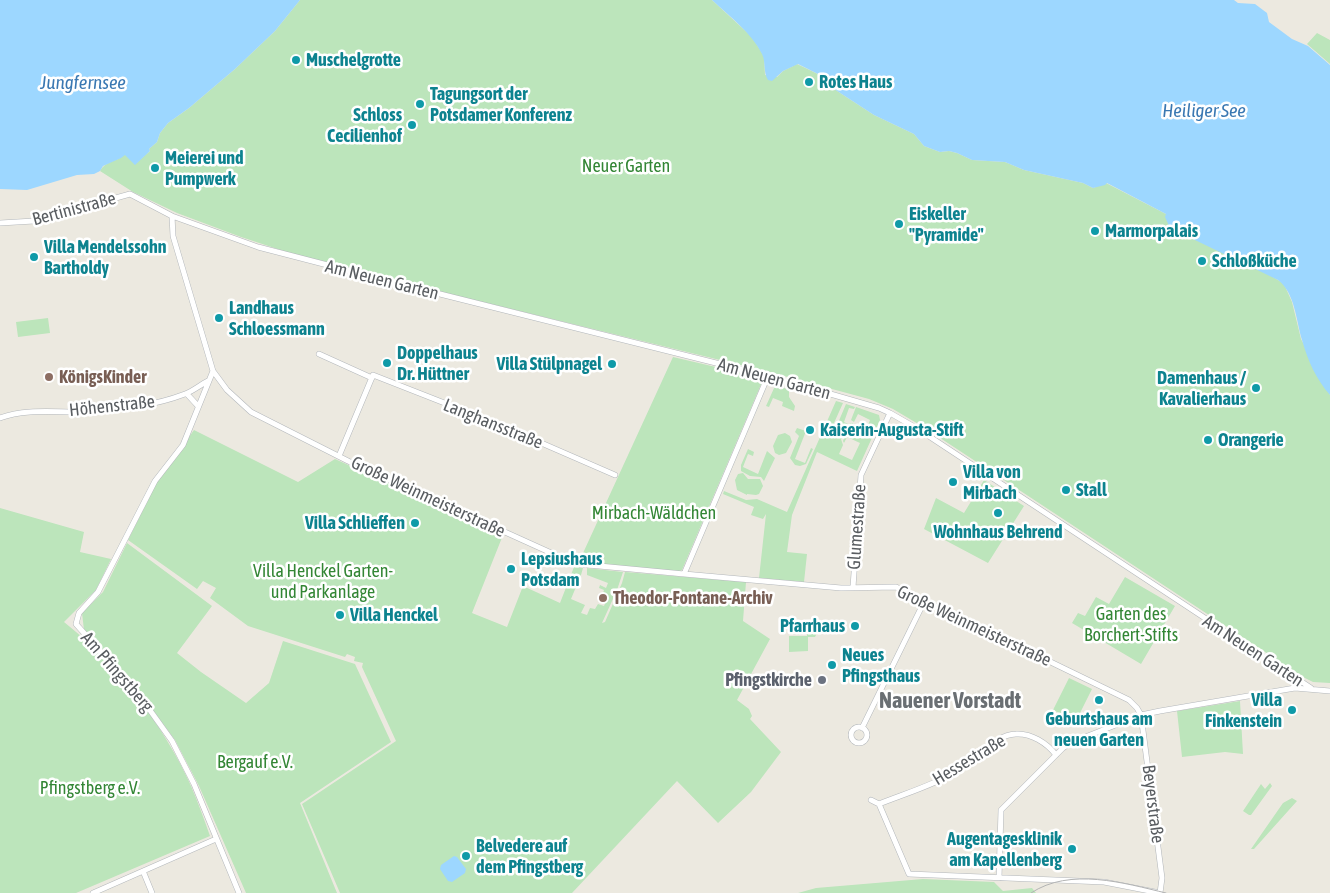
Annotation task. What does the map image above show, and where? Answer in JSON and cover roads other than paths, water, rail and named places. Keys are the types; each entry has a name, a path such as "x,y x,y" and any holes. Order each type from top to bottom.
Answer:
{"street":[{"name":"Bertinistraße","path":"0,223 40,220 130,194 172,216"},
{"name":"Große Weinmeisterstraße","path":"172,216 173,236 213,371 227,390 251,412 339,456 574,563 852,587 896,587 1129,700 1141,715"},
{"name":"Am Neuen Garten","path":"172,216 258,247 305,260 768,376 890,413 1311,688"},
{"name":"Langhansstraße","path":"319,354 372,378 373,375 493,422 615,475"},
{"path":"208,381 213,371"},
{"path":"684,574 768,376"},
{"path":"339,456 372,378"},
{"name":"Höhenstraße","path":"0,418 17,414 49,411 100,411 158,403 187,394 208,381"},
{"name":"Am Pfingstberg","path":"208,381 183,444 155,481 98,592 79,613 76,622 82,632 139,695 172,741 194,784 239,893"},
{"path":"187,394 198,406"},
{"name":"Glumestraße","path":"852,587 861,475 890,413"},
{"path":"862,728 925,600"},
{"path":"999,878 1002,810 1070,743 1141,715 1295,688 1330,691"},
{"name":"Beyerstraße","path":"1141,715 1162,878 1160,893"},
{"name":"Hessestraße","path":"879,804 946,777 1010,734 1034,738 1050,748 1056,755"},
{"path":"871,800 879,804 909,874 1098,881 1160,893"},
{"path":"92,893 216,839"},
{"path":"143,871 152,893"}],"water":[{"name":"Jungfernsee","path":"0,0 300,0 275,31 235,69 168,123 160,133 157,142 149,149 150,151 135,165 125,155 103,166 100,171 94,174 77,175 27,190 0,189"},
{"name":"Heiliger See","path":"712,0 1234,0 1238,3 1255,4 1267,13 1269,22 1292,39 1308,46 1330,65 1330,395 1310,362 1291,299 1284,285 1278,280 1170,228 1165,217 1166,214 1107,183 1093,188 1083,183 1024,170 1005,162 972,160 957,153 949,151 940,152 924,146 914,134 874,115 831,87 820,75 798,64 783,71 772,81 768,80 763,57 757,46 740,25"},
{"path":"454,856 457,857 466,869 465,873 452,882 448,881 440,869 441,865"}],"tram line":[{"path":"1031,893 1046,885 1080,879 1097,879 1166,893"}],"place":[{"name":"Muschelgrotte","path":"296,60"},
{"name":"Rotes Haus","path":"809,82"},
{"name":"Tagungsort der Potsdamer Konferenz","path":"420,104"},
{"name":"Schloss Cecilienhof","path":"412,125"},
{"name":"Meierei und Pumpwerk","path":"155,168"},
{"name":"Eiskeller \"Pyramide\"","path":"899,224"},
{"name":"Marmorpalais","path":"1095,231"},
{"name":"Villa Mendelssohn Bartholdy","path":"34,257"},
{"name":"Schloßküche","path":"1202,261"},
{"name":"Landhaus Schloessmann","path":"219,318"},
{"name":"Doppelhaus Dr. Hüttner","path":"387,363"},
{"name":"Villa Stülpnagel","path":"612,364"},
{"name":"KönigsKinder","path":"49,377"},
{"name":"Damenhaus / Kavalierhaus","path":"1256,388"},
{"name":"Kaiserin-Augusta-Stift","path":"810,430"},
{"name":"Orangerie","path":"1208,440"},
{"name":"Villa von Mirbach","path":"953,482"},
{"name":"Stall","path":"1066,490"},
{"name":"Wohnhaus Behrend","path":"998,513"},
{"name":"Villa Schlieffen","path":"415,523"},
{"name":"Lepsiushaus Potsdam","path":"511,569"},
{"name":"Theodor-Fontane-Archiv","path":"603,598"},
{"name":"Villa Henckel","path":"340,615"},
{"name":"Pfarrhaus","path":"855,626"},
{"name":"Neues Pfingsthaus","path":"832,665"},
{"name":"Pfingstkirche","path":"822,680"},
{"name":"Geburtshaus am neuen Garten","path":"1099,700"},
{"name":"Villa Finkenstein","path":"1292,710"},
{"name":"Augentagesklinik am Kapellenberg","path":"1072,849"},
{"name":"Belvedere auf dem Pfingstberg","path":"466,856"}],"district":[{"name":"Nauener Vorstadt","path":"950,701"}],"park label":[{"name":"Neuer Garten","path":"626,166"},
{"name":"Mirbach-Wäldchen","path":"654,513"},
{"name":"Villa Henckel Garten- und Parkanlage","path":"323,581"},
{"name":"Garten des Borchert-Stifts","path":"1131,624"},
{"name":"Bergauf e.V.","path":"255,762"},
{"name":"Pfingstberg e.V.","path":"90,788"}]}
